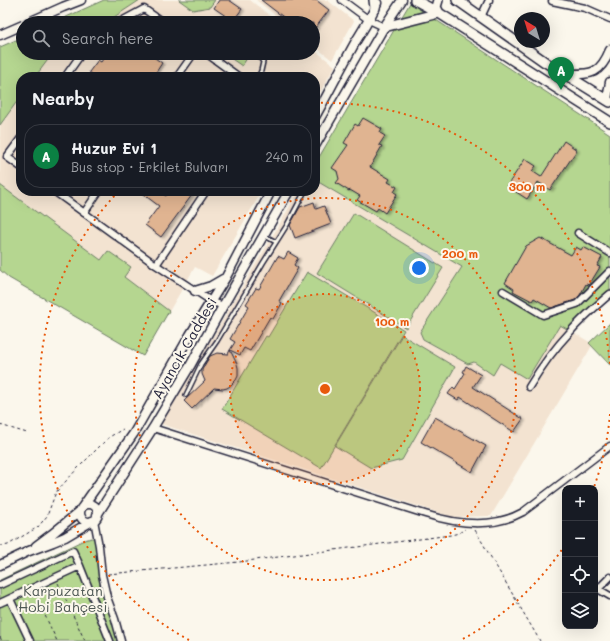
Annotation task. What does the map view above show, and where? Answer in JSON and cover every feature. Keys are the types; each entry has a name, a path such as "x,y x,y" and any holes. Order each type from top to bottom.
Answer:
{"main road":[{"path":"415,0 439,13 610,122"},
{"path":"438,0 436,7 439,13"},
{"path":"457,0 545,62 609,101"},
{"path":"384,27 439,13"}],"street":[{"path":"43,16 81,0"},
{"path":"342,0 369,20 384,27"},
{"path":"320,137 384,27 402,0"},
{"path":"481,17 489,0"},
{"path":"572,0 577,7"},
{"path":"552,1 585,8 610,19"},
{"path":"320,108 369,20 376,3"},
{"path":"130,16 144,8 155,16"},
{"path":"0,35 16,28"},
{"path":"564,74 588,74 593,72 604,64 610,50"},
{"path":"69,72 77,60"},
{"path":"181,72 189,60"},
{"path":"216,60 232,72"},
{"path":"609,101 610,82"},
{"path":"16,145 7,157 16,163"},
{"path":"61,196 156,265 211,301 222,306"},
{"path":"84,213 96,196"},
{"path":"156,265 203,196"},
{"name":"Ayancık Caddesi","path":"29,551 52,534 82,508 134,433 224,279 268,196"},
{"name":"Ayancık Caddesi","path":"0,564 65,537 94,519 190,366 222,306 286,196"},
{"path":"578,233 610,253"},
{"path":"503,291 543,315 577,304 610,271"},
{"path":"195,291 211,286 224,279"},
{"path":"529,387 548,358 567,336 583,318 610,294"},
{"path":"152,428 425,514 447,520 471,523 496,522 516,516 610,446"},
{"path":"94,519 86,522 82,519 80,514 82,508 88,504 93,505 97,510 94,519 102,575 121,641"},
{"path":"0,585 73,551 110,641"},
{"path":"0,603 80,566"},
{"path":"610,577 598,589 610,596"},
{"path":"10,598 30,641"}],"lane":[{"path":"260,72 263,62 262,60"},
{"path":"186,395 202,364 287,225 302,196"},
{"path":"264,235 276,242"}],"path":[{"path":"0,425 27,433"},
{"path":"0,545 8,545 38,527 47,516 56,492 105,441 123,429"},
{"path":"102,575 239,562 445,536 459,533 471,523 540,641"},
{"path":"55,577 84,641"},
{"path":"32,588 57,641"},
{"path":"0,637 2,641"}],"shaded area":[{"path":"104,0 250,0 270,16 69,16"},
{"path":"256,0 327,0 354,21 332,60 320,51 320,16 276,16"},
{"path":"16,40 16,60 320,60 320,54 335,66 320,92 320,72 16,72 16,196 259,196 212,276 195,267 143,356 9,278 0,270 0,47"},
{"path":"320,183 593,344 491,516 452,517 161,424 296,196 320,196"}],"green space":[{"path":"104,0 140,0 116,16 69,16"},
{"path":"179,0 215,0 210,7 193,10"},
{"path":"410,3 610,134 610,289 567,329 560,325 527,379 500,363 493,375 474,362 468,364 423,339 420,332 462,267 320,183 320,156"},
{"path":"16,40 16,60 48,60 39,72 16,72 16,103 0,125 0,47"},
{"path":"233,60 246,60 242,66"},
{"path":"0,185 101,260 108,251 131,267 124,277 169,311 143,356 9,278 0,270"},
{"path":"354,213 443,268 406,328 317,273"},
{"path":"307,272 404,330 321,468 222,409"},
{"path":"610,323 610,365 589,343"},
{"path":"402,335 455,367 402,460 371,468 335,446"},
{"name":"Karpuzatan Hobi Bahçesi","path":"92,538 96,539 99,573 124,641 0,641 0,580 84,540"}],"building":[{"path":"219,0 229,0 242,9 237,16 226,16 214,8"},
{"path":"261,0 316,0 329,10 320,22 320,16 282,16"},
{"path":"98,60 101,62 102,60 158,60 162,63 156,72 89,72"},
{"path":"363,118 382,129 380,133 385,136 379,145 382,146 370,167 390,179 388,182 397,187 394,192 397,194 385,213 378,208 376,211 357,200 360,196 336,183 339,179 337,171 332,168 348,145 344,143 355,124 358,126"},
{"path":"564,141 577,150 550,190 538,182 527,199 507,186 525,159 536,166 532,171 541,177"},
{"path":"146,196 191,196 161,237 145,225 159,206"},
{"path":"314,202 316,209 324,206 331,224 295,238 290,225 300,207"},
{"path":"540,238 571,255 576,247 581,250 583,247 602,257 597,266 600,267 589,285 586,284 580,295 575,300 551,308 534,298 532,301 513,291 514,289 505,283 526,246"},
{"path":"288,252 298,258 294,265 298,268 279,301 282,303 273,319 270,317 250,351 244,348 240,355 230,350 235,342 230,339 249,306 246,304 256,288 259,289 278,256 284,259"},
{"path":"230,350 238,368 238,376 236,380 227,388 214,388 192,409 184,401 205,381 202,370 210,356 217,353 228,354"},
{"path":"466,366 481,375 473,387 523,419 514,432 460,397 458,400 448,394 453,387 455,389 465,373 463,372"},
{"path":"435,417 486,446 472,472 421,442"}],"place":[{"name":"Huzur Evi 1","path":"561,90"}]}
